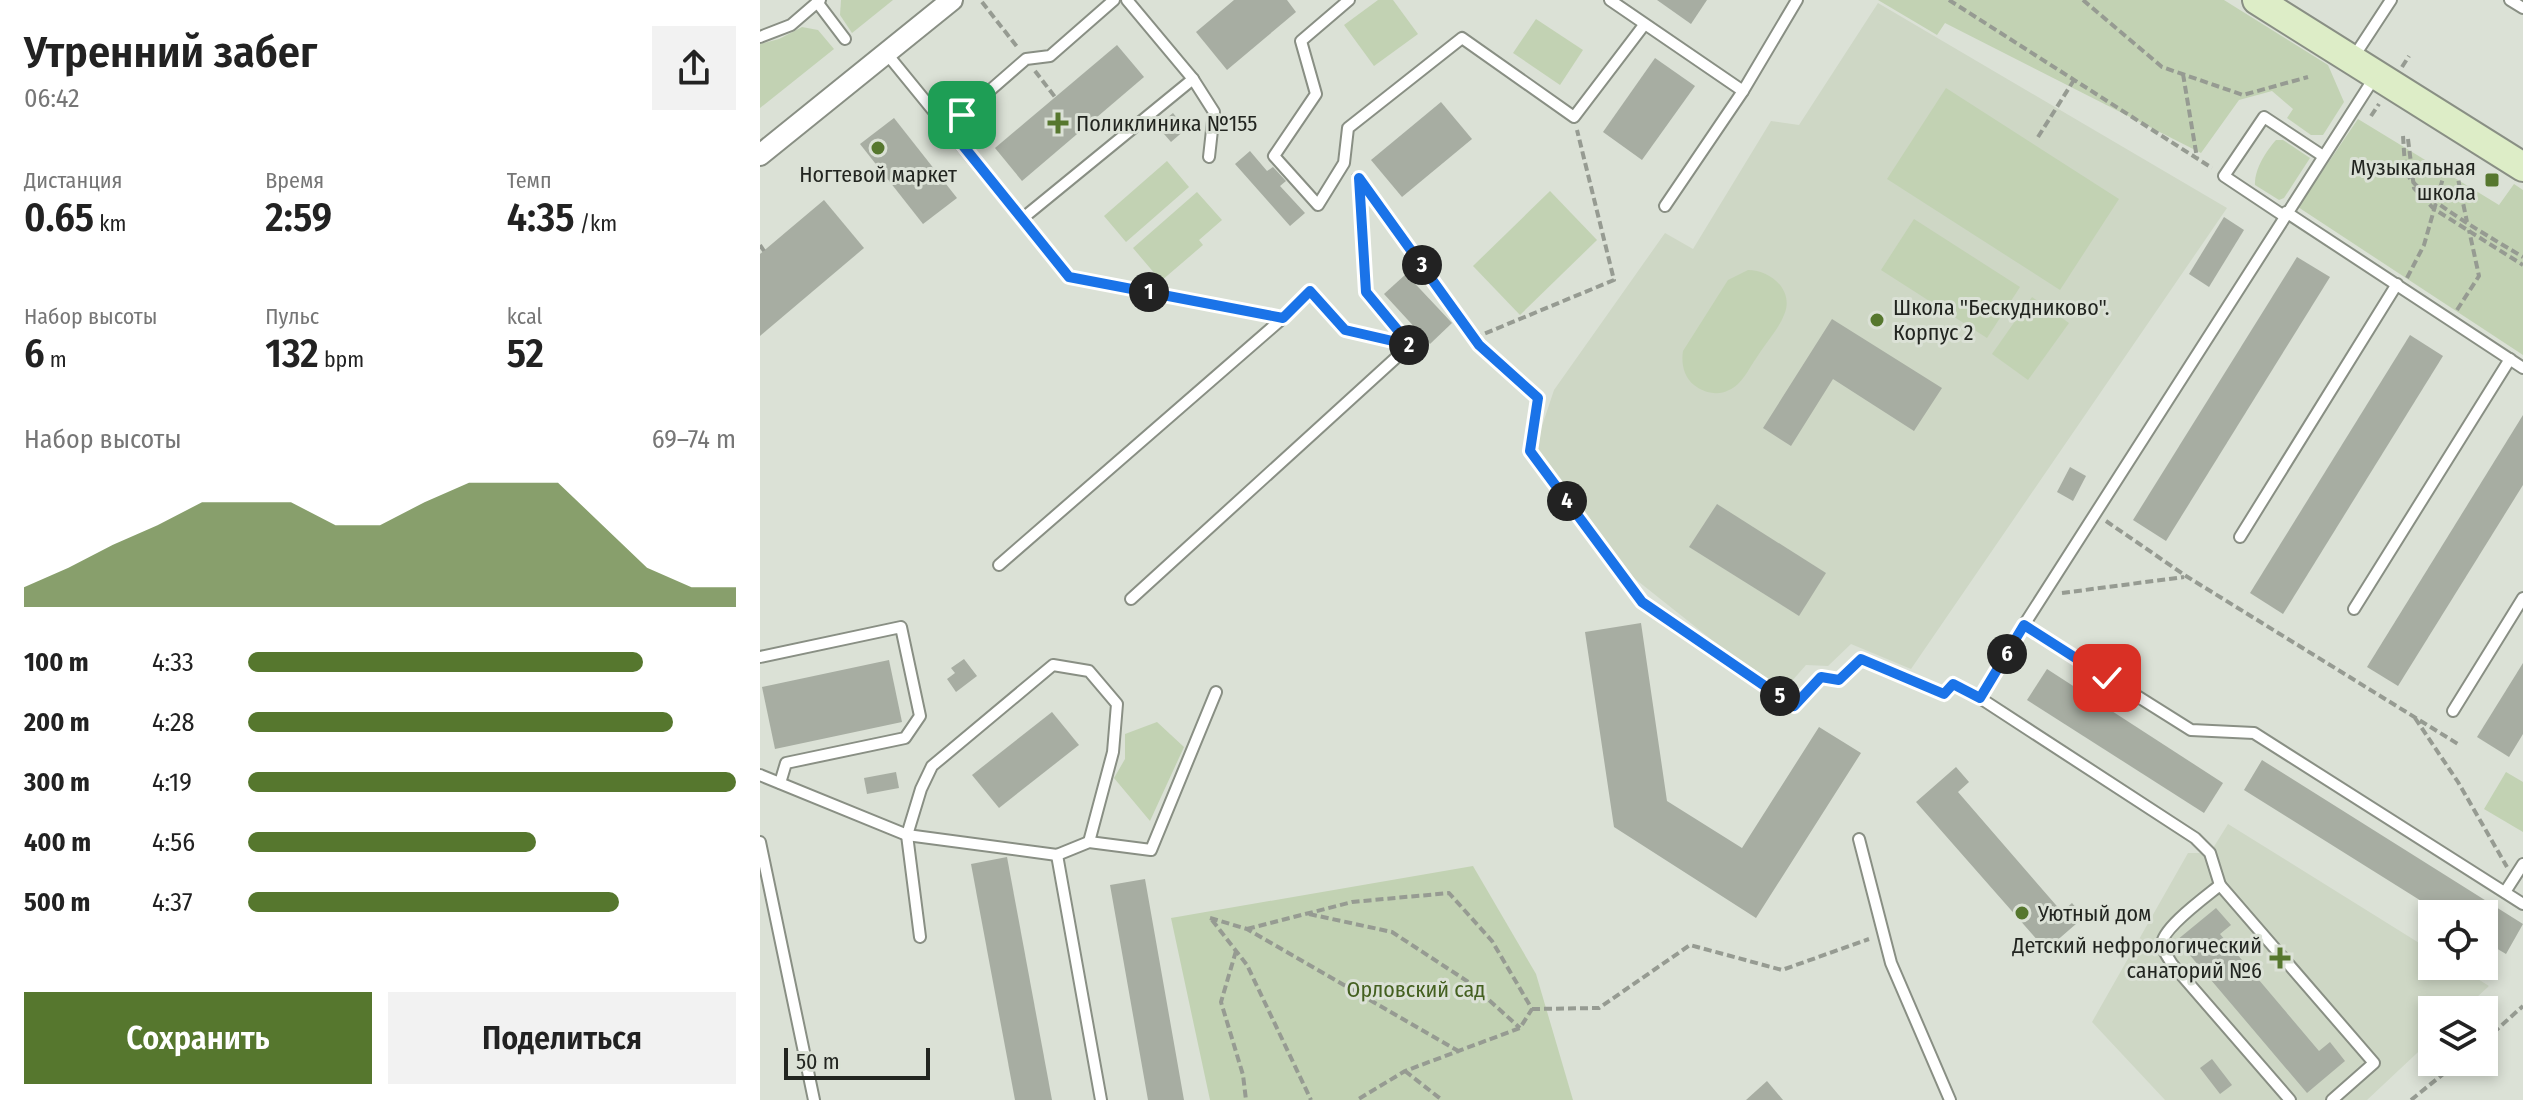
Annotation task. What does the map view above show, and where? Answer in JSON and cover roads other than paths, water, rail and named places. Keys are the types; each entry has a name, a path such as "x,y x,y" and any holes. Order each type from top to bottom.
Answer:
{"street":[{"path":"760,155 952,0"},
{"path":"2257,0 2523,167"}],"lane":[{"path":"948,127 1026,59 1050,56 1114,0"},
{"path":"1127,0 1193,79 1214,112 1209,157"},
{"path":"1349,0 1301,41 1316,94 1274,156 1318,205 1344,163 1348,128 1462,38 1574,117 1644,25"},
{"path":"1610,0 1743,91"},
{"path":"1665,206 1743,91 1797,0"},
{"path":"2352,60 2391,0"},
{"path":"2510,0 2523,8"},
{"path":"760,37 791,25 818,1 845,39"},
{"path":"887,54 1069,277 1283,318"},
{"path":"1023,218 1193,79"},
{"path":"2332,1100 2374,1063 2220,885 2210,853 2195,838 1980,698 2094,513 2323,156 2386,81"},
{"path":"2323,156 2264,117 2224,176 2400,286 2523,368"},
{"path":"2240,537 2400,286"},
{"path":"999,565 1283,318 1310,291 1345,330 1410,345 1131,599"},
{"path":"2354,609 2510,359"},
{"path":"2453,711 2523,598"},
{"path":"2024,625 2191,730 2254,733 2523,904"},
{"path":"760,657 901,627 920,716 905,738 786,763 780,783"},
{"path":"920,937 907,835 921,789 932,766 1053,665 1089,671 1117,704 1113,752 1089,842"},
{"path":"760,775 907,835 1057,855 1089,842 1151,850 1216,692"},
{"path":"1859,839 1891,963 1950,1100"},
{"path":"760,842 814,1100"},
{"path":"1057,855 1101,1100"},
{"path":"2505,892 2523,864"},
{"path":"2220,885 2179,919 2164,936 2162,945 2172,964 2290,1100"}],"place":[{"name":"Поликлиника №155","path":"1058,123"},
{"name":"Ногтевой маркет","path":"878,148"},
{"name":"Музыкальная школа","path":"2492,180"},
{"name":"Школа \"Бескудниково\". Корпус 2","path":"1877,320"},
{"name":"Уютный дом","path":"2022,913"},
{"name":"Детский нефрологический санаторий №6","path":"2280,958"}],"park label":[{"name":"Орловский сад","path":"1416,989"}]}
